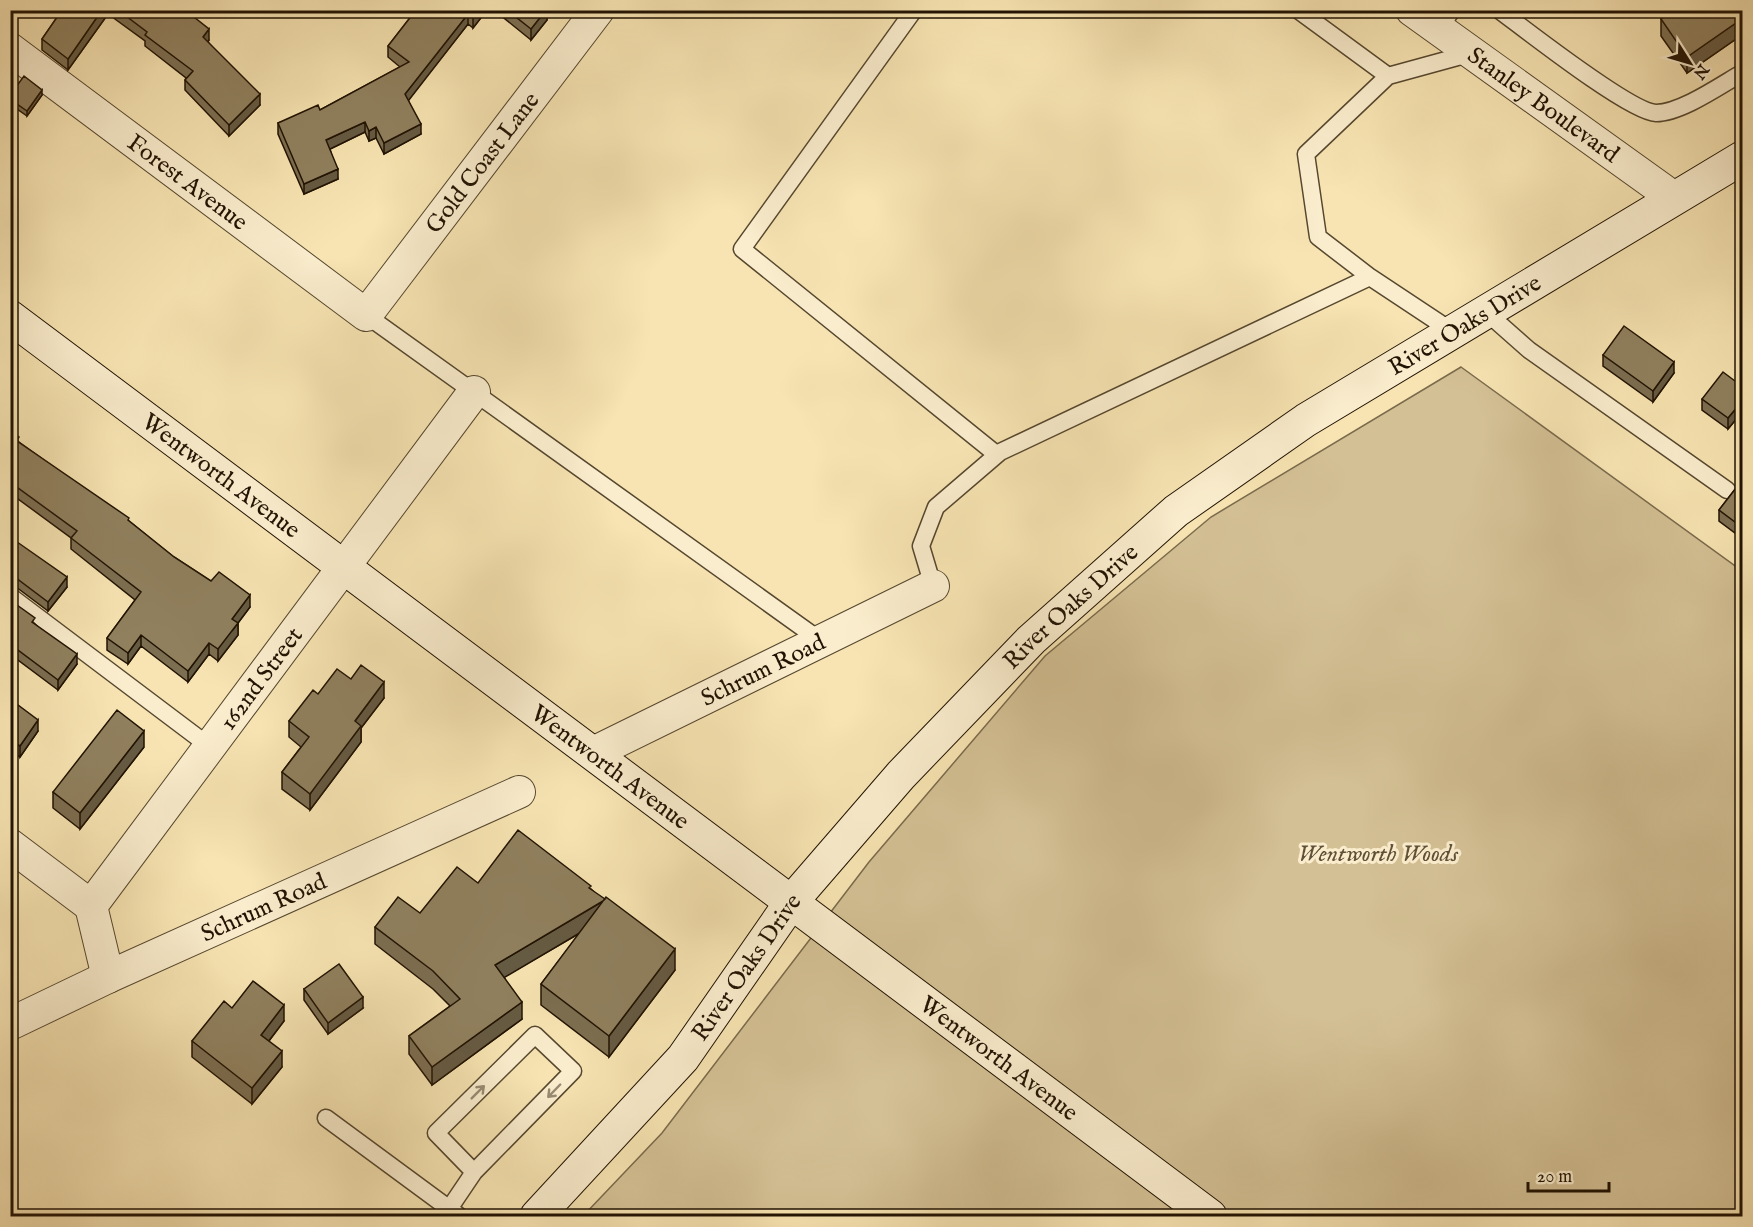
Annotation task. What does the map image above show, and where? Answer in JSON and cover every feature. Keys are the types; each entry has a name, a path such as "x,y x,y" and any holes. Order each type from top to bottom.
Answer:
{"main road":[{"name":"River Oaks Drive","path":"537,1216 683,1058 792,901 901,775 1030,640 1176,511 1306,420 1743,158"},
{"name":"Wentworth Avenue","path":"10,317 1210,1216"}],"street":[{"name":"Gold Coast Lane","path":"366,315 598,10"},
{"name":"Stanley Boulevard","path":"1412,10 1445,20 1472,53 1674,198"},
{"name":"Forest Avenue","path":"10,49 366,315"},
{"name":"162nd Street","path":"90,906 474,392"},
{"name":"Schrum Road","path":"593,753 933,586"},
{"name":"Schrum Road","path":"10,1024 108,977 519,792"},
{"path":"10,845 90,906 108,977"}],"lane":[{"path":"914,10 742,249 996,454 999,453"},
{"path":"1298,10 1388,76"},
{"path":"1500,10 1626,101 1655,113 1692,102 1743,73"},
{"path":"1453,332 1370,277 1318,237 1306,154 1388,76 1472,53"},
{"path":"933,586 921,546 936,507 999,453 1370,277"},
{"path":"1486,312 1548,364 1727,490"},
{"path":"366,315 821,641"},
{"path":"10,596 209,746"},
{"path":"326,1118 454,1213 474,1172 573,1071 535,1035 436,1133 474,1172"}],"green space":[{"name":"Wentworth Woods","path":"1461,367 1742,571 1742,1216 583,1216 662,1133 869,862 1045,656 1211,517"}],"building":[{"path":"62,10 102,10 68,59 42,39"},
{"path":"118,10 185,10 209,29 203,37 260,94 229,125 185,80 193,71 145,35 147,32"},
{"path":"416,10 478,10 473,17 468,14 405,94 421,124 384,143 376,127 369,131 365,122 326,140 338,169 304,184 278,123 318,105 320,110 409,62 388,46"},
{"path":"507,10 546,10 531,29"},
{"path":"1674,10 1743,10 1743,18 1687,57 1661,19"},
{"path":"24,76 42,90 27,111 10,99 10,95"},
{"path":"1624,326 1674,362 1653,391 1603,355"},
{"path":"1723,372 1743,387 1743,400 1728,418 1702,399"},
{"path":"10,431 19,437 17,441 129,518 128,520 174,557 211,581 219,572 250,595 232,619 238,623 218,649 209,643 188,671 141,635 128,653 107,638 141,592 71,538 77,531 10,482"},
{"path":"1743,479 1743,528 1719,510"},
{"path":"10,537 67,577 48,602 16,578 10,577"},
{"path":"10,600 35,618 32,622 77,654 58,680 10,644"},
{"path":"361,665 384,682 355,721 361,726 310,794 282,772 309,737 289,721 313,690 318,694 337,669 351,679"},
{"path":"10,699 38,720 20,746 10,740"},
{"path":"117,710 144,731 80,813 53,792"},
{"path":"518,830 605,899 495,965 522,1002 432,1067 409,1036 460,999 433,971 375,927 398,897 420,913 457,867 478,883"},
{"path":"606,897 675,949 609,1036 541,984"},
{"path":"339,964 363,997 328,1023 304,989"},
{"path":"253,981 284,1005 261,1035 282,1051 252,1088 192,1041 224,1001 232,1008"}]}
